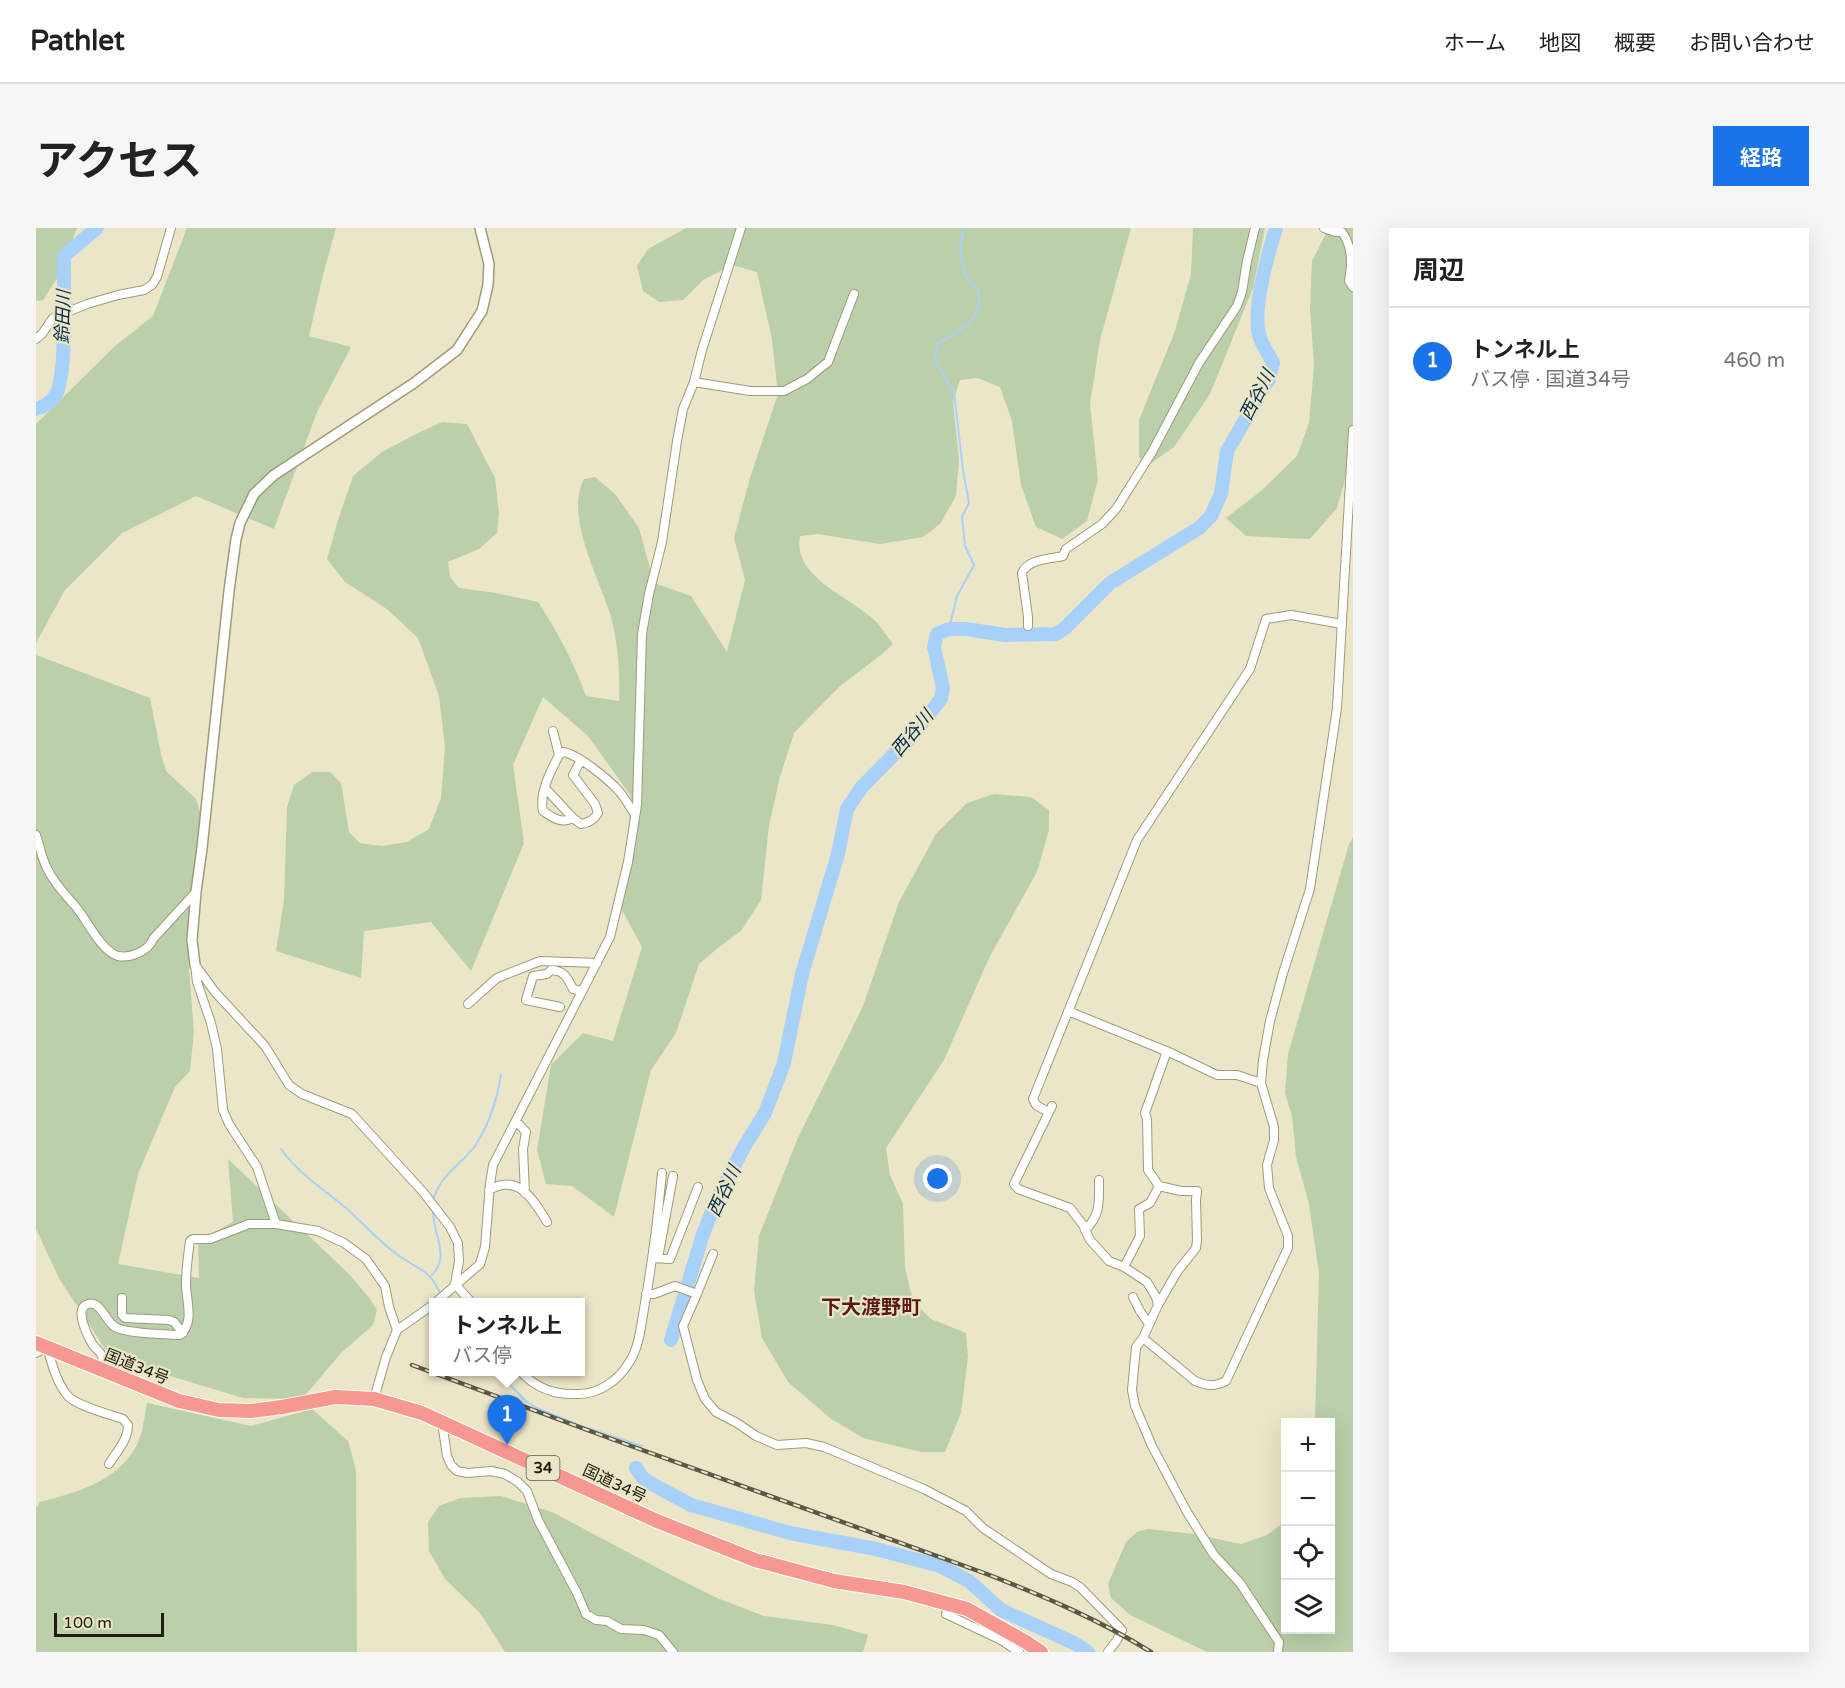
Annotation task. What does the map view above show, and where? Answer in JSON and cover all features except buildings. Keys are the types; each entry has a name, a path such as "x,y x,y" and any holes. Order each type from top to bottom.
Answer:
{"highway":[{"name":"国道34号","path":"40,1348 101,1369 179,1401 219,1410 251,1411 335,1397 374,1399 422,1413 657,1521 755,1560 834,1581 904,1592 967,1609 1041,1652"}],"street":[{"path":"36,339 53,318 87,304 144,290 152,285 158,277 171,228"},
{"path":"276,1224 257,1167 228,1124 223,1110 218,1049 197,981 192,940 236,539 240,523 254,494 274,475 414,382 457,350 482,311 488,285 489,264 480,228"},
{"path":"441,1298 480,1264 485,1247 493,1165 610,937 628,862 639,780 642,634 662,542 679,430 683,409 694,382 741,228"},
{"path":"1028,626 1022,573 1024,568 1029,564 1063,556 1066,549 1102,524 1116,509 1152,452 1199,363 1237,306 1255,228"},
{"path":"1324,228 1342,232 1346,238 1352,254 1349,281 1353,287"},
{"path":"694,382 750,391 784,391 807,379 828,362 854,294"},
{"path":"1143,1338 1195,1381 1204,1385 1216,1386 1226,1381 1288,1248 1288,1236 1269,1188 1267,1165 1274,1140 1274,1127 1261,1083 1270,1021 1310,888 1337,708 1353,430"},
{"path":"1158,1305 1147,1282 1124,1267 1109,1261 1090,1240 1070,1208 1018,1189 1014,1184 1050,1109 1036,1106 1033,1099 1137,840 1250,669 1266,620 1291,615 1342,624"},
{"path":"554,731 559,755 542,793 543,811 558,821 573,818"},
{"path":"559,755 563,752 570,753 581,760 619,791 635,815"},
{"path":"542,793 580,824 594,819 598,813 595,804 573,775 581,760"},
{"path":"36,835 46,867 57,887 76,907 109,951 119,956 130,956 152,944 153,939 196,892"},
{"path":"468,1004 497,978 540,961 597,963"},
{"path":"195,965 215,992 265,1046 289,1086 302,1094 352,1114 423,1192 450,1227 458,1243 459,1261 455,1284"},
{"path":"560,1007 526,1000 532,976 547,974 551,970 560,970 573,989 582,991"},
{"path":"1068,1011 1167,1051 1217,1075 1237,1075 1261,1083"},
{"path":"1167,1051 1144,1113 1147,1119 1148,1170 1158,1186 1181,1191 1197,1191 1197,1241 1196,1248 1158,1305 1137,1347 1132,1390 1135,1406 1144,1426 1187,1512 1214,1555 1240,1583 1279,1642 1278,1652"},
{"path":"516,1121 526,1132 523,1149 525,1193"},
{"path":"656,1258 662,1173"},
{"path":"526,1376 547,1390 566,1395 585,1394 603,1388 618,1377 631,1360 639,1337 646,1294 673,1176"},
{"path":"1085,1230 1093,1223 1098,1213 1100,1180"},
{"path":"489,1190 497,1185 513,1184 538,1207 547,1222"},
{"path":"1124,1267 1140,1236 1139,1209 1150,1203 1158,1186"},
{"path":"656,1258 670,1259 698,1187"},
{"path":"101,1369 104,1360 87,1332 81,1309 90,1303 99,1307 106,1320 115,1327 127,1331 180,1335 186,1328 190,1311 186,1286 190,1241 210,1239 249,1224 276,1224 318,1231 344,1243 366,1258 385,1286 397,1330"},
{"path":"713,1254 683,1326 697,1380 705,1399 716,1412 756,1436 777,1445 806,1443 824,1447 924,1489 966,1511 983,1528 1051,1574 1072,1582 1089,1595 1122,1630 1108,1652"},
{"path":"455,1284 467,1298"},
{"path":"646,1294 654,1294 675,1286 695,1293"},
{"path":"1133,1297 1149,1324"},
{"path":"122,1298 122,1316 125,1318 169,1320 174,1322 183,1333"},
{"path":"374,1399 386,1357 397,1330 429,1308"},
{"path":"40,1348 68,1396 77,1402 123,1419 128,1425 128,1432 109,1464"},
{"path":"442,1422 447,1456 457,1471 468,1473 491,1471 505,1474 527,1491 538,1520 586,1614 621,1629 644,1630 659,1635 673,1652"},
{"path":"945,1614 1001,1640 1019,1652"}],"green space":[{"path":"36,228 77,228 58,277 43,300 36,301"},
{"path":"187,228 336,228 309,336 351,347 317,412 274,529 196,496 122,533 65,590 36,643 36,424 115,346 153,316"},
{"path":"686,228 1131,228 1100,340 1090,404 1098,479 1087,521 1062,539 1036,527 1021,485 1012,421 1000,387 977,378 960,380 953,402 959,460 956,496 940,524 923,537 880,544 818,534 800,536 800,550 804,563 813,574 872,618 893,644 839,687 794,733 780,777 769,825 761,900 741,931 699,964 676,1033 651,1070 614,1217 572,1186 546,1184 537,1150 551,1065 583,1033 613,1041 642,947 617,901 627,850 631,796 588,736 543,697 513,765 524,843 471,971 431,922 364,931 361,978 276,951 284,900 287,807 294,785 312,772 330,772 341,783 349,832 360,843 382,846 407,842 429,829 441,798 445,747 439,696 418,638 387,609 345,582 327,559 353,476 382,452 442,422 467,424 495,478 499,513 497,533 479,549 448,562 450,577 459,588 538,602 565,648 586,696 619,701 618,659 611,617 586,548 578,511 579,494 584,479 595,477 615,494 639,528 654,583 691,596 727,652 745,580 734,538 750,478 778,394 772,339 757,272 732,265 703,280 683,300 659,302 643,291 637,266 648,249"},
{"path":"1193,228 1265,228 1253,288 1210,394 1174,447 1147,466 1139,457 1139,420 1175,331 1191,274"},
{"path":"1329,228 1353,228 1353,451 1337,508 1310,539 1246,536 1226,518 1261,491 1297,456 1309,423 1314,366 1310,308 1312,261"},
{"path":"36,655 150,698 166,771 196,799 207,834 197,885 188,957 194,1032 190,1071 175,1087 138,1174 118,1264 199,1278 198,1241 233,1222 228,1159 350,1275 377,1310 373,1325 341,1353 302,1399 243,1398 111,1358 60,1280 36,1229"},
{"path":"994,794 1031,797 1049,810 1049,830 1037,872 990,956 944,1060 886,1148 890,1175 903,1204 905,1268 913,1301 931,1319 966,1333 968,1357 961,1413 945,1452 921,1452 863,1438 830,1418 788,1382 762,1338 754,1291 759,1236 797,1140 863,1006 899,902 936,834 967,803"},
{"path":"1353,837 1353,1652 1207,1652 1130,1615 1111,1598 1108,1584 1126,1542 1137,1532 1148,1529 1194,1534 1241,1544 1267,1535 1281,1525 1281,1634 1335,1634 1335,1418 1315,1418 1319,1273 1309,1204 1296,1157 1292,1116 1285,1093 1288,1054 1349,844"},
{"path":"147,1403 251,1426 312,1409 348,1441 356,1470 357,1652 36,1652 36,1508 40,1502 80,1490 106,1478 117,1470 138,1443"},
{"path":"501,1496 552,1512 717,1598 764,1616 833,1625 868,1635 863,1652 505,1652 480,1613 445,1579 429,1551 428,1522 439,1506 461,1498"}],"waterway":[{"name":"鈴田川","path":"36,409 44,406 55,396 62,370 64,256 97,228"},
{"path":"949,629 957,596 974,565 965,546 962,517 969,503 954,392 935,360 938,343 969,323 979,304 978,289 966,277 960,251 963,228"},
{"name":"西谷川","path":"671,1340 703,1234 716,1201 744,1147 765,1113 784,1063 802,974 838,854 847,809 861,788 910,738 941,699 943,688 934,647 937,634 949,629 966,629 1005,635 1056,634 1065,628 1110,583 1199,528 1211,516 1221,494 1227,451 1269,379 1273,363 1260,338 1258,314 1262,283 1276,228"},
{"path":"433,1202 445,1178 480,1138 492,1112 501,1075"},
{"path":"281,1149 303,1174 346,1208 384,1244 428,1275 441,1295"},
{"path":"432,1275 440,1260 433,1210"},
{"path":"501,1376 527,1402 537,1408 578,1425 642,1446"},
{"name":"西谷川","path":"636,1468 650,1483 691,1505 790,1533 876,1549 940,1566 969,1581 1001,1610 1074,1643 1088,1652"}],"railway":[{"path":"412,1365 429,1371"},
{"path":"442,1376 984,1573 1069,1608 1151,1652"}],"place":[{"name":"トンネル上","path":"507,1445"}],"district":[{"name":"下大渡野町","path":"871,1307"}]}
